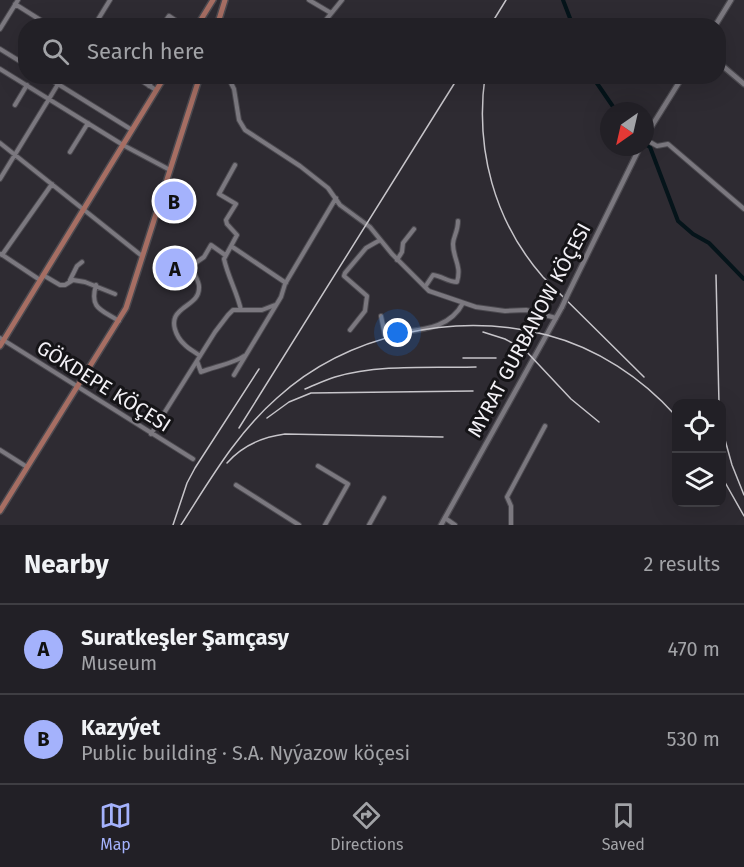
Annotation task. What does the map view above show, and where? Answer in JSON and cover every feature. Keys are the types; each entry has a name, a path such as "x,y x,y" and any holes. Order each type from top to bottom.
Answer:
{"main road":[{"path":"202,18 213,0"},
{"path":"219,18 225,0"},
{"path":"1,341 160,84"},
{"path":"0,511 130,300 142,255 197,84"}],"street":[{"path":"99,18 110,0"},
{"path":"309,0 331,13"},
{"path":"327,18 342,0"},
{"path":"720,18 731,0"},
{"path":"1,25 17,2 39,18"},
{"path":"0,49 18,60"},
{"path":"0,69 18,80"},
{"path":"726,69 744,84"},
{"path":"24,84 123,145 170,170"},
{"path":"0,179 58,84 132,130"},
{"path":"146,84 157,90"},
{"path":"232,84 239,120 245,130 300,166 327,188 340,204 370,228 397,260 429,291 476,307 505,311 526,310 556,318"},
{"path":"654,123 678,84"},
{"path":"15,105 27,86"},
{"path":"70,152 88,123"},
{"path":"0,143 142,255"},
{"path":"654,144 657,146 668,144 744,209"},
{"name":"MYRAT GURBANOW KÖÇESI","path":"441,525 556,318 636,156"},
{"path":"235,165 219,194 236,204 226,220 237,235 224,259 241,310"},
{"path":"52,184 1,254 62,286 70,281 77,266 82,262"},
{"path":"234,375 336,198"},
{"path":"424,287 433,275 457,282 460,272 453,243 458,231 458,221"},
{"path":"397,260 402,252 403,243 414,229"},
{"path":"350,330 365,311 367,296 345,276 345,273 366,248 380,240"},
{"path":"225,255 212,245 204,257 191,266 200,285 199,292 196,298 176,316 174,327 184,344 198,358 201,372 239,360 246,355"},
{"path":"231,246 285,283"},
{"path":"70,281 96,285 115,294"},
{"path":"96,285 93,296 97,307 119,321"},
{"path":"151,434 198,358 228,315 233,310 262,310 278,302"},
{"path":"381,316 385,335 443,324 455,316 463,303"},
{"name":"GÖKDEPE KÖÇESI","path":"1,341 193,459"},
{"path":"511,525 511,506 507,497 545,426"},
{"path":"0,450 27,467"},
{"path":"318,466 348,484 325,525"},
{"path":"236,485 299,525"},
{"path":"369,525 384,498"},
{"path":"445,518 455,525"}],"waterway":[{"path":"563,0 570,18"},
{"path":"597,84 610,102"},
{"path":"653,156 678,221 693,234 709,243 744,279"}],"railway":[{"path":"495,18 506,0"},
{"path":"239,428 454,84"},
{"path":"484,84 483,130 486,157 500,208 512,232 543,277 644,377"},
{"path":"716,275 719,399"},
{"path":"181,525 236,442 277,398 305,376 336,358 369,344 404,334 440,328 476,326 512,328 547,335 583,348 618,366 649,389 672,412"},
{"path":"483,332 505,339 525,350 571,399 599,422"},
{"path":"463,358 496,358"},
{"path":"305,389 335,377 369,370 476,367"},
{"path":"173,525 187,483 195,468 259,369"},
{"path":"267,418 289,402 311,393 473,391"},
{"path":"227,463 253,443 285,434 443,437"},
{"path":"726,443 744,495"},
{"path":"726,484 744,516"}],"place":[{"name":"Kazyýet","path":"174,201"},
{"name":"Suratkeşler Şamçasy","path":"175,268"}]}
